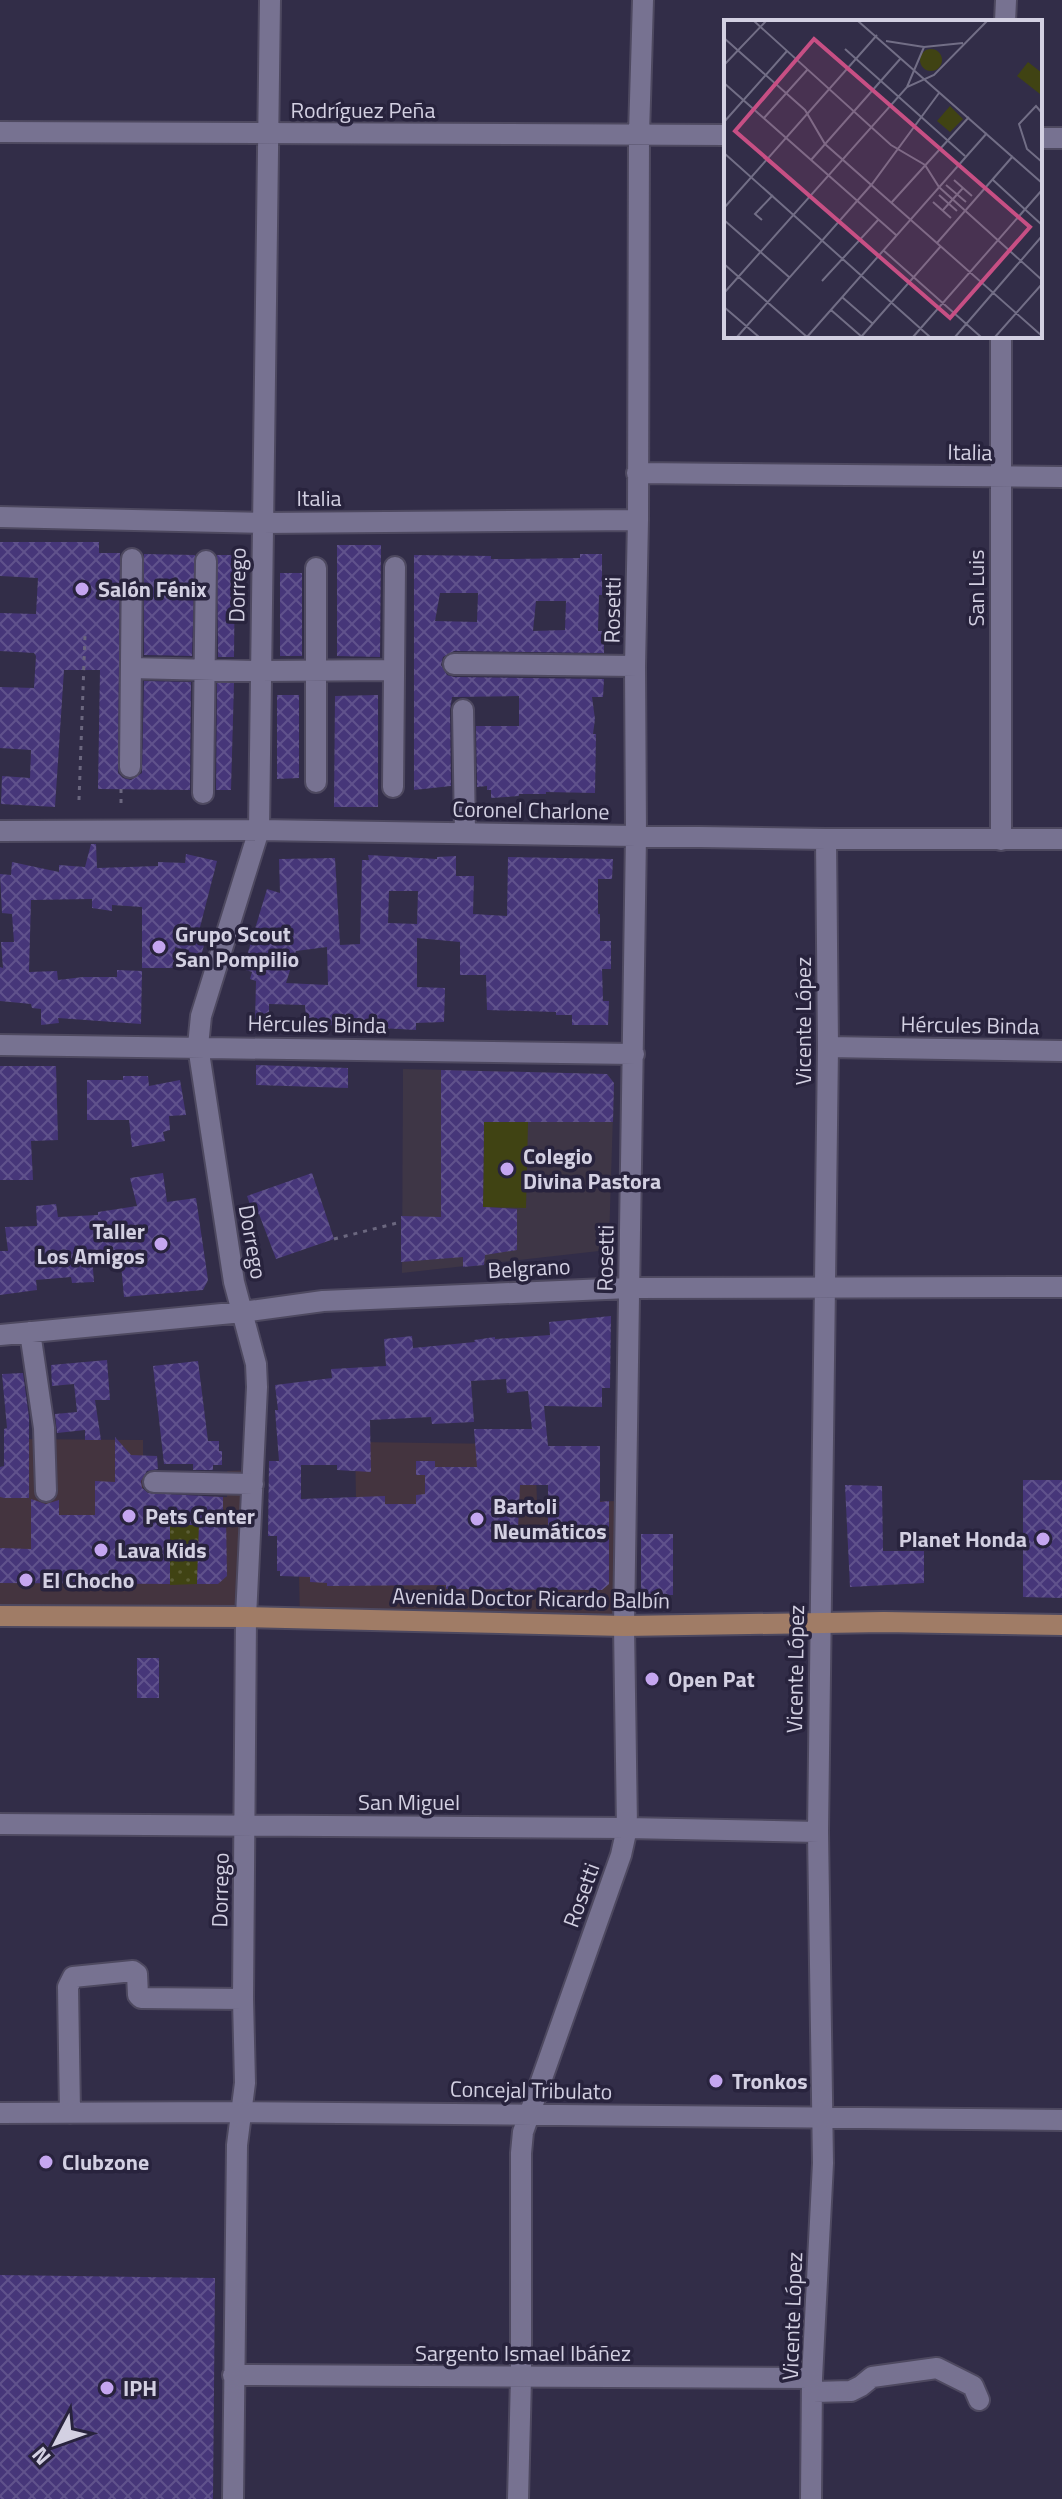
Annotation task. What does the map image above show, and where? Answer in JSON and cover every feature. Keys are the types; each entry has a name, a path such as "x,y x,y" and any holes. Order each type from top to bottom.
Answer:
{"main road":[{"name":"Avenida Doctor Ricardo Balbín","path":"0,1616 246,1617 624,1626 819,1622 1062,1625"}],"street":[{"name":"Dorrego","path":"233,2499 237,2145 245,2083 246,1617 257,1375 234,1282 198,1046 201,1016 259,830 270,0"},
{"name":"Rosetti","path":"518,2499 523,2132 621,1855 627,1828 624,1626 634,1054 639,134 643,0"},
{"path":"1005,20 1006,0"},
{"name":"Rodríguez Peña","path":"0,132 724,135"},
{"name":"San Luis","path":"1001,338 1001,840"},
{"name":"Italia","path":"637,473 1062,477"},
{"name":"Italia","path":"0,517 262,523 638,520"},
{"path":"130,767 132,559"},
{"path":"203,793 206,561"},
{"path":"393,787 395,567"},
{"path":"316,568 316,782"},
{"path":"454,664 635,666"},
{"path":"131,668 203,671 393,670"},
{"path":"463,710 465,833"},
{"name":"Coronel Charlone","path":"0,831 259,830 826,839 1062,839"},
{"name":"Vicente López","path":"811,2499 823,2163 818,1832 828,1047 826,839"},
{"name":"Hércules Binda","path":"0,1045 634,1054"},
{"name":"Hércules Binda","path":"828,1047 1062,1051"},
{"name":"Belgrano","path":"0,1335 243,1312 323,1301 629,1288 1062,1287"},
{"path":"30,1332 44,1428 46,1491"},
{"path":"154,1482 253,1484"},
{"name":"San Miguel","path":"0,1824 818,1832"},
{"path":"70,2113 68,1987 73,1977 133,1971 137,1974 138,1995 141,1998 243,1999"},
{"name":"Concejal Tribulato","path":"0,2113 241,2112 1062,2120"},
{"name":"Sargento Ismael Ibáñez","path":"233,2375 521,2377 813,2385 851,2391 872,2377 937,2368 973,2386 979,2400"}],"path":[{"path":"79,800 85,635"},
{"path":"334,1239 401,1222"}],"shaded area":[{"name":"Colegio Divina Pastora","path":"403,1069 607,1074 614,1083 609,1241 599,1251 402,1273"},
{"path":"4,1439 143,1440 143,1494 227,1497 227,1471 253,1470 246,1617 0,1616 0,1497 4,1496"},
{"path":"355,1442 503,1444 536,1473 537,1502 626,1501 624,1625 300,1618 299,1576 328,1527 329,1498 356,1500"}],"green space":[{"path":"484,1122 528,1122 526,1208 483,1207"},
{"path":"170,1525 199,1525 197,1584 170,1585"}],"building":[{"path":"0,542 99,542 99,553 120,553 118,773 131,780 142,773 144,681 191,682 190,790 98,789 100,670 64,670 55,807 1,804 2,776 30,778 31,750 0,748 0,687 34,688 36,656 34,653 0,651 0,613 36,614 38,578 0,576"},
{"path":"337,545 381,545 380,657 337,656"},
{"path":"144,554 195,555 192,656 144,655"},
{"path":"580,554 602,554 598,631 604,631 604,653 454,651 443,657 441,665 447,675 454,677 604,679 603,697 592,697 595,719 593,734 596,734 595,793 546,792 491,798 491,790 487,790 487,786 477,787 476,726 519,726 519,696 452,697 451,786 414,790 414,555 491,556 491,559 580,558","holes":["440,593 478,593 477,622 435,621","536,601 566,601 565,630 533,631"]},
{"path":"217,555 235,555 234,657 218,657"},
{"path":"280,573 302,573 302,656 280,656"},
{"path":"217,683 234,683 231,790 216,790"},
{"path":"277,695 299,695 299,778 277,779"},
{"path":"378,695 378,807 334,807 335,696"},
{"path":"91,844 96,844 97,868 158,866 158,862 185,863 186,854 217,861 198,935 206,938 201,956 175,947 175,968 142,968 142,907 112,905 112,911 92,908 92,899 31,900 29,972 57,971 58,980 117,977 117,970 142,971 141,1024 58,1018 59,1023 41,1025 41,1009 32,1008 31,1004 0,1001 0,967 3,968 1,942 14,942 12,914 2,913 0,874 11,875 12,862 59,872 59,865 85,867"},
{"path":"368,855 437,859 456,856 456,876 474,876 473,914 507,916 508,857 613,859 612,879 598,879 600,941 611,941 611,969 602,969 603,1001 609,1001 608,1025 572,1025 572,1015 556,1015 556,1012 487,1010 486,975 460,975 460,942 417,938 417,987 445,988 444,1022 416,1023 416,1030 311,1024 311,1020 306,1019 305,1005 269,1004 269,1022 255,1022 256,981 250,979 252,972 243,969 267,889 280,893 279,859 335,858 340,945 360,944 362,860 369,860","holes":["389,891 418,891 417,924 388,923","327,947 328,985 286,983 296,951"]},
{"path":"256,1065 348,1068 348,1088 256,1085"},
{"path":"0,1066 56,1066 58,1140 31,1141 33,1180 0,1180"},
{"path":"441,1070 607,1074 614,1083 613,1122 484,1122 483,1207 517,1209 517,1250 485,1255 484,1265 463,1267 463,1257 401,1262 401,1216 441,1217"},
{"path":"123,1076 148,1076 149,1086 180,1080 186,1115 169,1116 170,1130 163,1132 165,1141 132,1147 129,1120 87,1120 87,1080 123,1080"},
{"path":"163,1173 167,1202 196,1198 208,1280 203,1290 124,1297 120,1253 92,1256 94,1282 72,1283 71,1277 36,1280 37,1290 0,1295 0,1251 8,1251 5,1227 37,1226 36,1206 56,1204 58,1217 98,1215 98,1212 137,1206 130,1178"},
{"path":"312,1173 334,1239 276,1259 259,1214 254,1216 247,1196"},
{"path":"611,1316 610,1388 602,1388 602,1407 544,1406 548,1446 600,1446 600,1502 609,1501 609,1584 602,1590 446,1589 446,1585 327,1586 327,1583 310,1582 310,1577 280,1576 280,1571 277,1571 277,1536 268,1536 269,1461 279,1461 275,1385 332,1378 331,1369 386,1366 384,1339 412,1336 413,1348 495,1337 550,1335 549,1322","holes":["506,1379 507,1393 528,1391 532,1429 474,1429 477,1467 435,1467 435,1461 416,1461 416,1475 425,1475 425,1494 416,1495 416,1504 385,1504 385,1496 301,1499 301,1465 337,1465 337,1470 371,1472 370,1420 431,1417 432,1424 474,1422 471,1381","520,1485 548,1485 548,1529 518,1529"]},
{"path":"107,1360 110,1400 95,1400 101,1440 85,1440 85,1430 57,1433 55,1414 77,1412 74,1384 52,1386 51,1365"},
{"path":"198,1361 208,1441 219,1441 219,1451 222,1451 222,1465 213,1465 213,1470 193,1470 193,1464 164,1464 153,1366"},
{"path":"23,1373 29,1417 29,1498 4,1498 0,1497 0,1467 4,1466 4,1429 7,1428 2,1374"},
{"path":"115,1437 131,1455 157,1456 158,1469 147,1471 141,1481 142,1488 148,1493 223,1497 227,1576 218,1584 197,1584 199,1525 170,1525 170,1584 0,1583 0,1548 31,1549 31,1499 46,1504 59,1500 59,1515 95,1515 95,1481 115,1482"},
{"name":"Planet Honda","path":"1023,1480 1062,1480 1062,1598 1023,1597"},
{"path":"845,1485 882,1486 883,1551 924,1551 924,1583 850,1587"},
{"path":"641,1534 673,1534 673,1595 641,1595"},
{"path":"137,1658 159,1658 159,1698 137,1698"},
{"name":"IPH","path":"0,2275 215,2278 213,2499 0,2499"}],"place":[{"name":"Salón Fénix","path":"82,589"},
{"name":"Grupo Scout San Pompilio","path":"159,947"},
{"name":"Colegio Divina Pastora","path":"507,1169"},
{"name":"Taller Los Amigos","path":"161,1244"},
{"name":"Pets Center","path":"129,1516"},
{"name":"Bartoli Neumáticos","path":"477,1519"},
{"name":"Planet Honda","path":"1043,1539"},
{"name":"Lava Kids","path":"101,1550"},
{"name":"El Chocho","path":"26,1580"},
{"name":"Open Pat","path":"652,1679"},
{"name":"Tronkos","path":"716,2081"},
{"name":"Clubzone","path":"46,2162"},
{"name":"IPH","path":"107,2388"}]}
